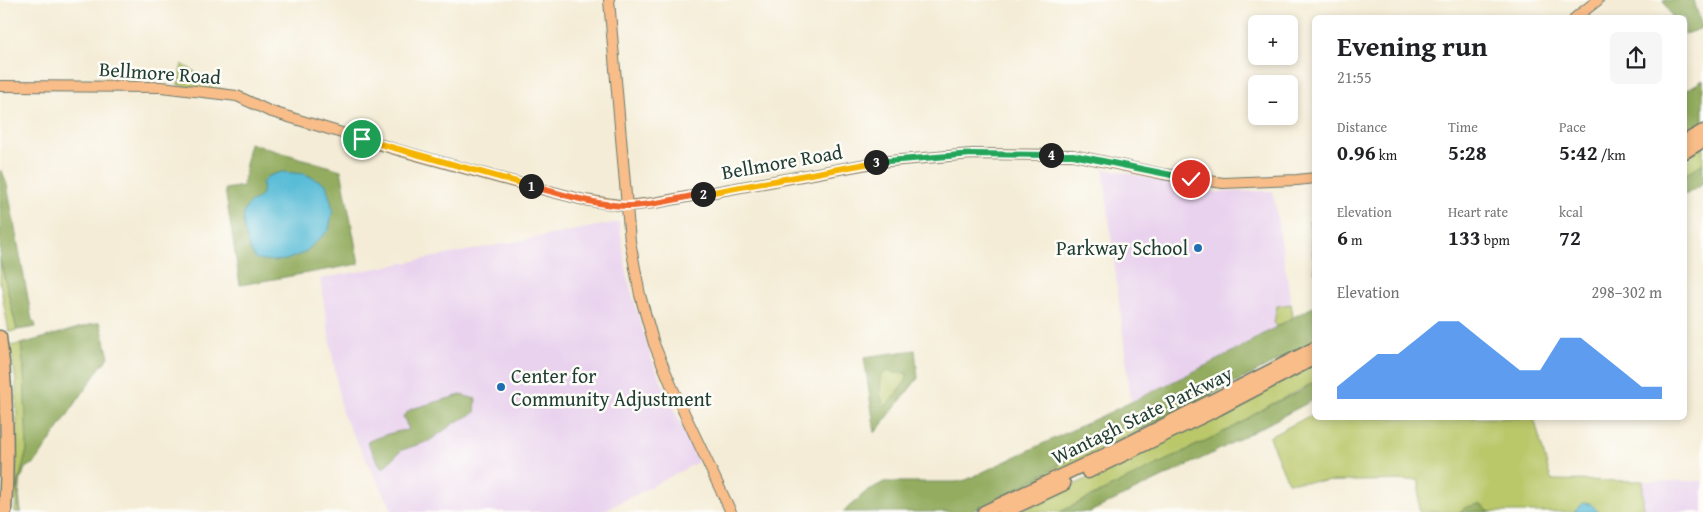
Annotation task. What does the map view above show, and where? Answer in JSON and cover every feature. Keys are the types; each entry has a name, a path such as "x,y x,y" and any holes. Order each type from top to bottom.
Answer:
{"highway":[{"path":"1687,140 1703,130"},
{"path":"1687,151 1703,141"},
{"path":"0,337 4,367 7,431 5,512"},
{"name":"Wantagh State Parkway","path":"984,512 1211,402 1312,350"},
{"name":"Wantagh State Parkway","path":"1005,512 1218,409 1312,360"}],"main road":[{"path":"608,0 626,206 636,276 654,344 672,387 731,512"},
{"path":"1579,15 1598,0"},
{"name":"Bellmore Road","path":"0,86 160,87 237,96 269,111 398,150 584,200 626,206 654,203 878,162 972,154 1073,155 1163,174 1223,183 1312,178"}],"shaded area":[{"name":"Parkway School","path":"1103,168 1216,192 1273,191 1293,316 1278,327 1220,359 1131,401"},
{"name":"Center for Community Adjustment","path":"619,222 628,281 652,361 698,462 602,512 393,512 342,413 320,279"},
{"path":"1643,481 1703,481 1703,512 1643,512"}],"green space":[{"path":"1663,0 1694,0 1702,28 1687,33 1687,15 1671,15"},
{"path":"182,64 228,93 178,85"},
{"path":"1703,80 1703,125 1687,135 1687,90"},
{"path":"249,143 341,170 359,264 240,285 225,189 243,186"},
{"path":"1703,146 1703,163 1687,174 1687,156"},
{"path":"1703,163 1703,184 1687,194 1687,174"},
{"path":"0,171 2,171 7,185 32,320 36,327 17,330 0,260"},
{"path":"1309,221 1312,226 1312,246"},
{"path":"0,260 17,330 9,332 0,282"},
{"path":"1291,304 1293,316 1278,327 1274,323 1277,306"},
{"path":"1312,308 1312,344 1148,427 1140,429 1126,427 995,501 970,512 843,512 867,491 884,482 956,482 966,480 1188,375"},
{"path":"100,322 109,357 35,463 25,468 21,478 19,496 21,512 19,512 18,484 27,450 24,370 21,344"},
{"path":"21,344 24,370 27,450 18,484 19,512 15,512 16,382 10,346"},
{"path":"915,350 918,378 875,433 864,357","holes":["889,370 895,373 907,373 906,381 888,404 884,406 880,395 881,375"]},
{"path":"1312,366 1312,384 1264,408 1236,426 1060,512 1020,512"},
{"path":"889,369 895,373 907,373 907,381 888,404 884,406 880,395 881,374"},
{"path":"1312,383 1312,401 1209,455 1090,512 1060,512 1236,426 1264,408 1301,391"},
{"path":"461,395 476,399 475,413 456,422 429,441 402,450 382,469 367,442 398,431 409,430 403,416 411,409"},
{"path":"1312,415 1312,420 1535,420 1551,480 1643,481 1643,512 1419,512 1419,480 1288,482 1269,437"},
{"path":"1126,427 1140,429 1148,427 995,501"},
{"path":"1480,504 1492,512 1459,512 1466,507"}],"water":[{"path":"282,172 305,174 326,184 333,209 329,230 304,253 286,260 256,259 250,249 246,236 243,221 245,210 260,197 262,183 268,176"},
{"path":"1583,503 1591,504 1599,512 1574,512"}],"place":[{"name":"Parkway School","path":"1198,248"},
{"name":"Center for Community Adjustment","path":"501,387"}],"route":[{"path":"362,139 503,180 584,200 626,206 654,203 878,162 972,154 1073,155 1191,179"}]}
